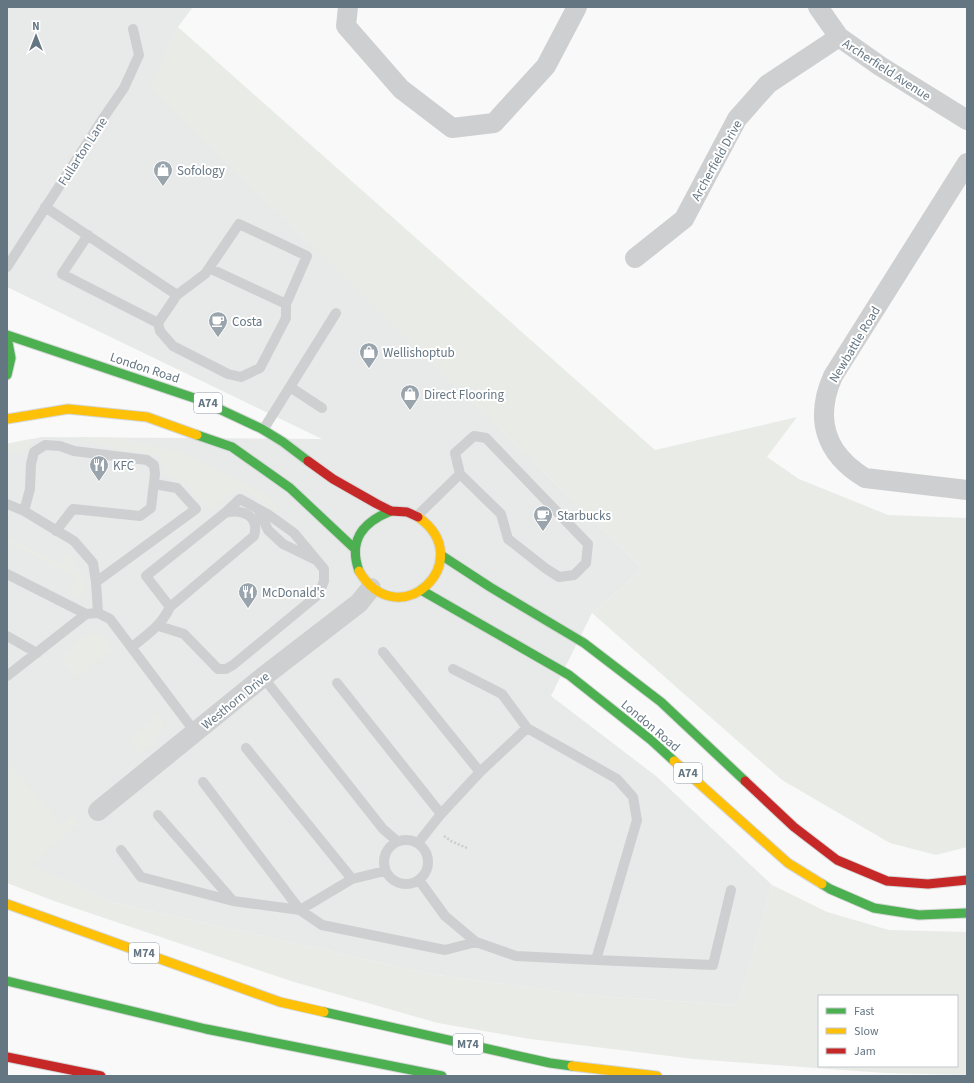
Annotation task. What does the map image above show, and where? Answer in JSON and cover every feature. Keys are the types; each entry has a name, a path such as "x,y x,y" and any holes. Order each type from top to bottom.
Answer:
{"main road":[{"path":"7,336 11,358 7,375"},
{"name":"London Road","path":"7,336 197,398 264,430 337,482 391,511"},
{"path":"7,419 68,409 147,417 232,447 290,488 355,549"},
{"name":"London Road","path":"391,511 407,512 417,516 435,532 440,547 441,555 438,570 433,579 426,587 405,597 387,596 371,588 363,580 357,570 355,549 359,534 365,526 378,516 391,511"},
{"name":"London Road","path":"441,555 490,587 584,643 661,702 794,827 837,860 887,881 928,884 967,880"},
{"name":"London Road","path":"421,590 569,675 651,740 788,863 830,889 874,908 919,915 967,913"},
{"name":"M74","path":"7,904 280,1002 550,1063 657,1076"},
{"path":"7,981 206,1029 442,1076"},
{"path":"7,1057 101,1076"}],"street":[{"path":"348,7 346,26 400,89 452,128 494,123 546,66 577,7"},
{"name":"Archerfield Avenue","path":"818,7 839,37 880,66 967,120"},
{"name":"Archerfield Drive","path":"635,258 684,219 737,119 768,84 839,37"},
{"name":"Newbattle Road","path":"967,163 833,376 825,400 824,413 827,432 835,451 843,462 865,478 967,490"},
{"name":"Westhorn Drive","path":"98,811 263,677 359,603 371,588"}],"lane":[{"name":"Fullarton Lane","path":"7,267 124,88 139,55 133,29"},
{"path":"45,207 177,295"},
{"path":"88,235 62,274 159,327 173,346 228,374 241,377 260,368 286,318 286,304 307,256 239,224 205,274 177,295 159,327"},
{"path":"209,268 286,304"},
{"path":"264,430 336,313"},
{"path":"290,387 322,408"},
{"path":"474,436 486,438 588,544 586,563 574,575 559,577 545,568 508,539 501,514 460,474 455,453 474,436"},
{"path":"24,511 30,489 31,464 34,452 45,445 147,460 154,465 154,484 151,508 140,516 73,509 56,531"},
{"path":"417,516 460,474"},
{"path":"96,582 196,509 177,488 154,484"},
{"path":"158,626 184,634 218,669 226,669 233,665 319,594 324,581 324,569 294,533 269,515 240,499 225,513 146,576 170,607"},
{"path":"7,504 24,511 74,541 93,563 98,613"},
{"path":"258,509 268,530 283,544 316,560"},
{"path":"132,647 158,626 165,618 170,607 254,536 256,529 254,522 250,517 238,511 225,513"},
{"path":"7,574 86,614 98,613 110,619 195,732"},
{"path":"7,676 86,614"},
{"path":"7,636 37,653"},
{"path":"383,652 480,772"},
{"path":"453,669 502,694 527,728 617,779 634,797 637,820 596,960"},
{"path":"263,677 384,829 397,841"},
{"path":"337,683 441,814"},
{"path":"418,843 441,814 480,772 527,728"},
{"path":"246,748 352,879"},
{"path":"203,782 300,910 322,925 445,950 476,942"},
{"path":"158,815 233,901"},
{"path":"412,840 423,848 428,860 427,869 419,880 412,883 399,883 390,878 385,871 383,862 384,854 390,845 397,841 412,840"},
{"path":"121,850 141,878 233,901 300,910 352,879 385,871"},
{"path":"419,880 445,916 476,942 516,956 713,965 731,890"}],"path":[{"path":"450,841 467,848"}],"shaded area":[{"path":"7,7 193,7 178,27 150,87 643,569 592,613 551,696 656,776 772,885 738,1005 585,995 430,974 111,902 7,855 7,444 42,437 322,439 7,287"},
{"path":"178,27 655,450 797,417 767,457 799,479 888,515 967,518 967,847 936,855 890,843 782,780 592,613 643,569 149,87"},
{"path":"75,437 120,438 178,452 267,495 283,514 239,487 210,510 181,479 163,475 163,464 157,456 99,445"},
{"path":"30,439 31,443 23,453 7,453 7,444"},
{"path":"7,536 59,564 64,556 70,556 86,585 85,593 78,597 68,592 76,577 7,542"},
{"path":"94,633 102,636 112,649 77,677 60,660 85,636"},
{"path":"159,714 163,727 161,733 152,744 135,757 135,746 128,740"},
{"path":"7,761 61,824 72,815 79,824 30,865 111,902 430,974 585,995 738,1005 772,885 827,912 889,930 967,932 967,1075 885,1073 694,1059 530,1039 438,1023 291,981 54,901 7,883"}],"traffic: fast":[{"path":"7,335 200,400 262,429 283,442 308,461"},
{"path":"7,337 11,358 7,375"},
{"path":"197,435 232,447 290,488 355,549"},
{"path":"359,571 355,550 360,534 381,515 391,511"},
{"path":"441,555 490,587 584,643 661,702 745,781"},
{"path":"421,590 569,675 651,740 674,761"},
{"path":"822,884 874,908 919,915 967,913"},
{"path":"7,981 206,1029 442,1076"},
{"path":"324,1012 550,1063 572,1066"}],"traffic: slow":[{"path":"7,419 68,409 147,417 197,435"},
{"path":"359,571 376,590 394,597 412,595 427,585 437,571 441,553 435,534 418,517"},
{"path":"674,761 788,863 822,884"},
{"path":"7,904 280,1002 324,1012"},
{"path":"572,1066 657,1076"}],"traffic: jam":[{"path":"308,461 333,479 377,504 391,511 407,512 418,517"},
{"path":"745,781 794,827 837,860 887,881 928,884 967,880"},
{"path":"7,1057 101,1076"}],"place":[{"name":"Sofology","path":"163,187"},
{"name":"Costa","path":"218,338"},
{"name":"Wellishoptub","path":"369,369"},
{"name":"Direct Flooring","path":"410,411"},
{"name":"KFC","path":"99,482"},
{"name":"Starbucks","path":"543,532"},
{"name":"McDonald's","path":"248,609"}]}
